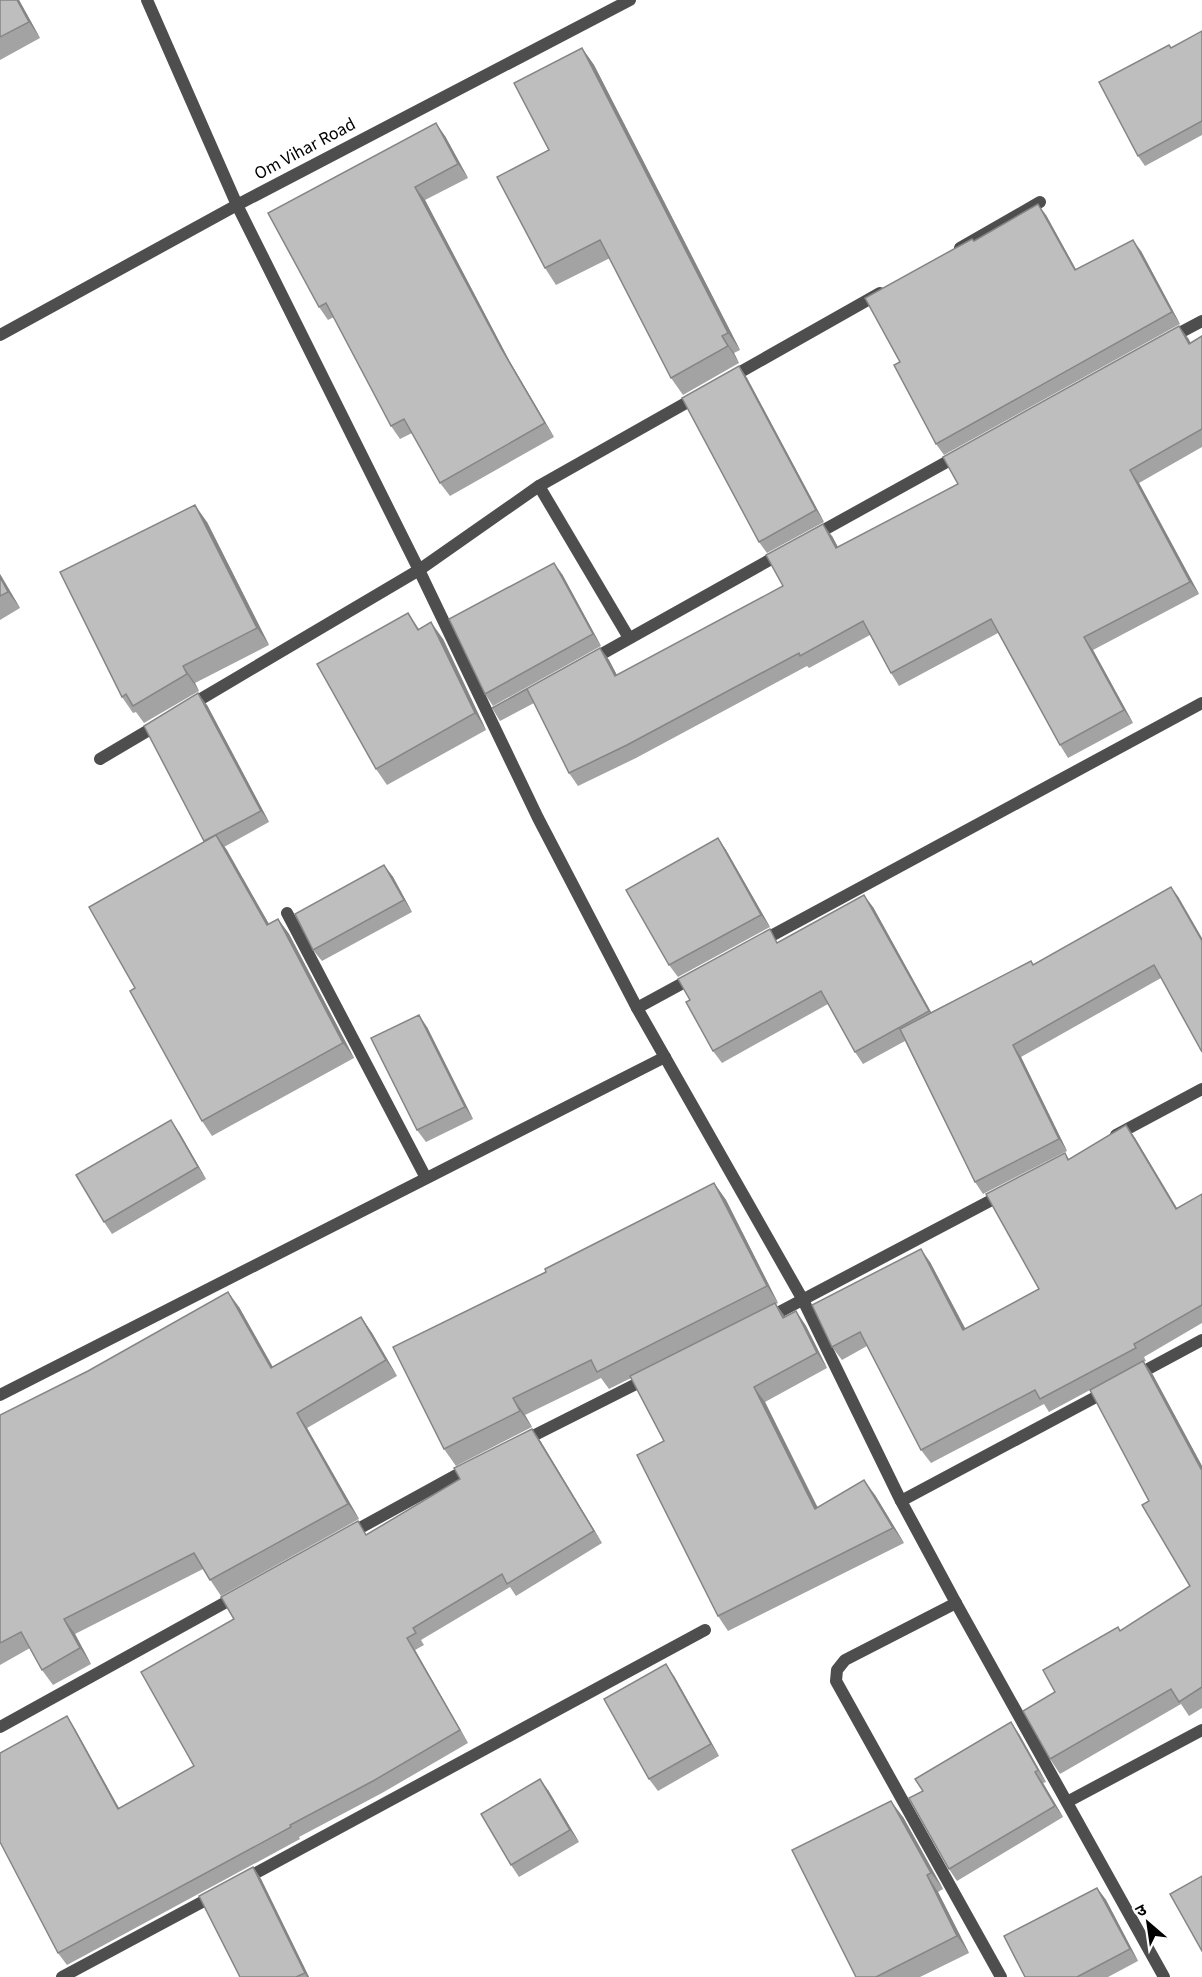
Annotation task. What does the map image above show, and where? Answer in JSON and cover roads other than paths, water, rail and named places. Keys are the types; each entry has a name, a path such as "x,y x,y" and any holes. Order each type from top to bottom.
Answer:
{"street":[{"path":"147,0 237,205 419,570 495,714 538,818 637,1008 803,1300 901,1501 956,1603 1164,1977"},
{"name":"Om Vihar Road","path":"0,335 237,205 630,0"},
{"path":"946,255 1040,202"},
{"path":"100,759 419,570 539,486 894,285"},
{"path":"1160,344 1202,321"},
{"path":"579,666 973,448"},
{"path":"539,486 629,638"},
{"path":"751,946 1202,703"},
{"path":"287,913 426,1178"},
{"path":"637,1008 710,969"},
{"path":"0,1395 665,1057"},
{"path":"1108,1139 1202,1089"},
{"path":"761,1321 1013,1189"},
{"path":"901,1501 1202,1340"},
{"path":"509,1448 656,1374"},
{"path":"342,1538 477,1464"},
{"path":"0,1727 249,1589"},
{"path":"956,1603 845,1660 837,1670 836,1681 1000,1977"},
{"path":"62,1977 705,1630"},
{"path":"1067,1802 1202,1730"}]}
